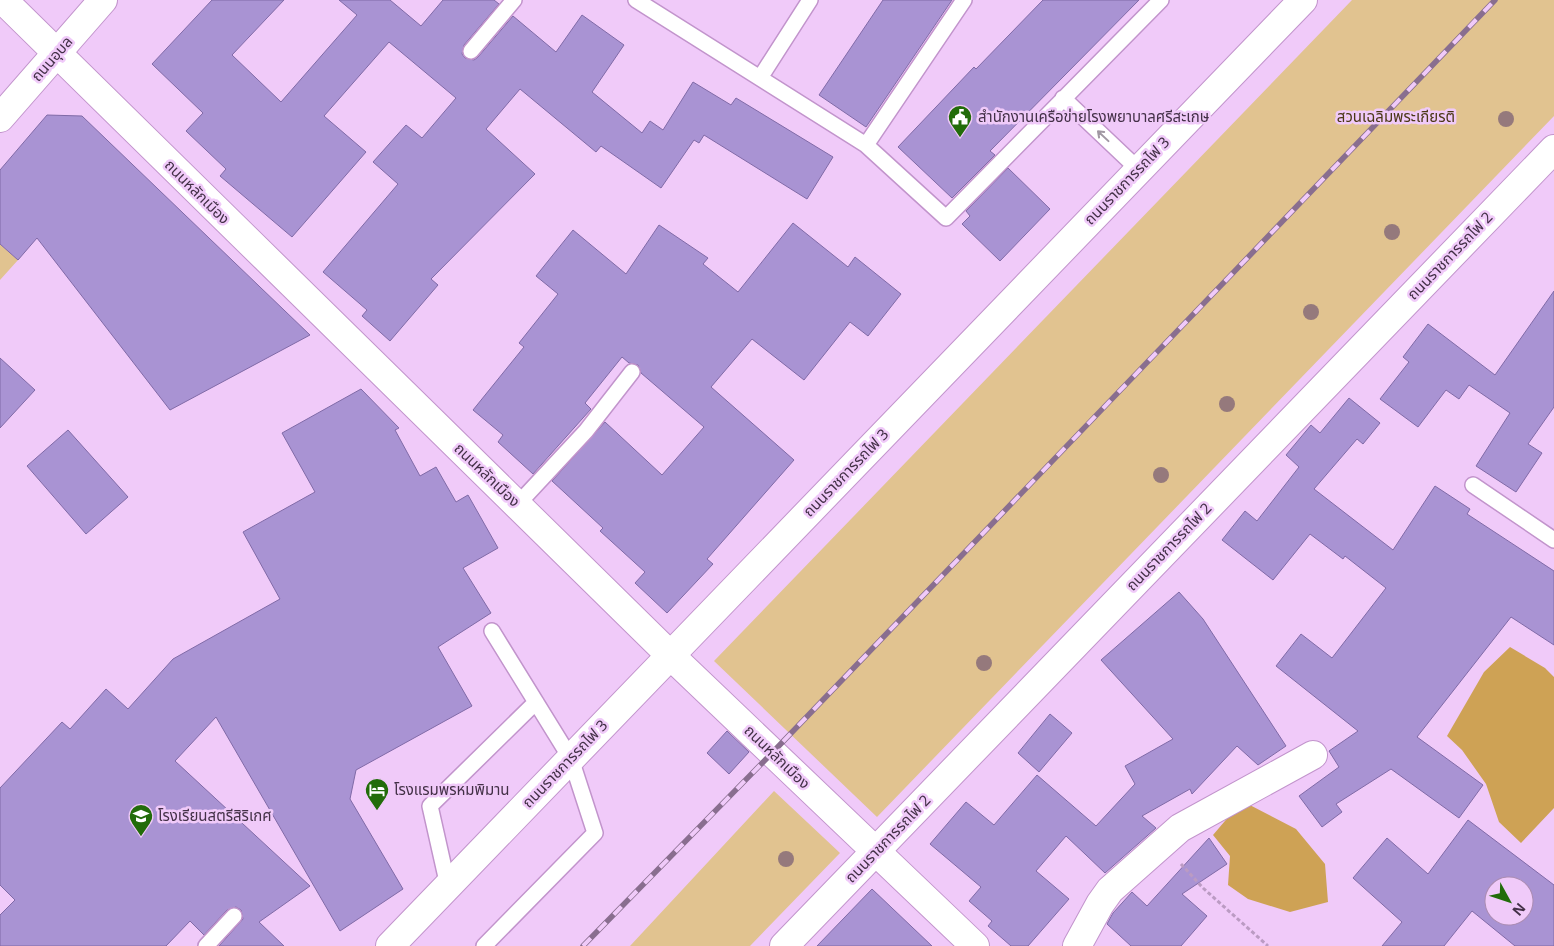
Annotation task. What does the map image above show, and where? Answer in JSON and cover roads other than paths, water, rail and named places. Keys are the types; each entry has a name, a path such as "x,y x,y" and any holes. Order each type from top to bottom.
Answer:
{"street":[{"name":"ถนนหลักเมือง","path":"2,0 670,655 975,946"},
{"name":"ถนนอุบล","path":"0,118 104,0"},
{"name":"ถนนราชการรถไฟ 3","path":"390,946 1139,170 1298,1"},
{"name":"ถนนราชการรถไฟ 2","path":"784,946 1554,149"},
{"path":"1077,946 1100,904 1110,890 1180,828 1313,754"}],"lane":[{"path":"471,51 514,0"},
{"path":"636,0 866,145 946,218 1161,0"},
{"path":"760,78 810,0"},
{"path":"866,145 964,0"},
{"path":"1063,98 1139,170"},
{"path":"517,505 586,431 632,372"},
{"path":"1473,485 1554,540"},
{"path":"484,946 595,833 571,759 492,631"},
{"path":"448,886 430,806 536,702"},
{"path":"206,946 234,916"}],"railway":[{"path":"583,946 772,753 1495,0"}],"place":[{"name":"สำนักงานเครือข่ายโรงพยาบาลศรีสะเกษ","path":"960,138"},
{"name":"โรงแรมพรหมพิมาน","path":"377,811"},
{"name":"โรงเรียนสตรีสิริเกศ","path":"141,837"}],"park label":[{"name":"สวนเฉลิมพระเกียรติ","path":"1396,117"}]}
